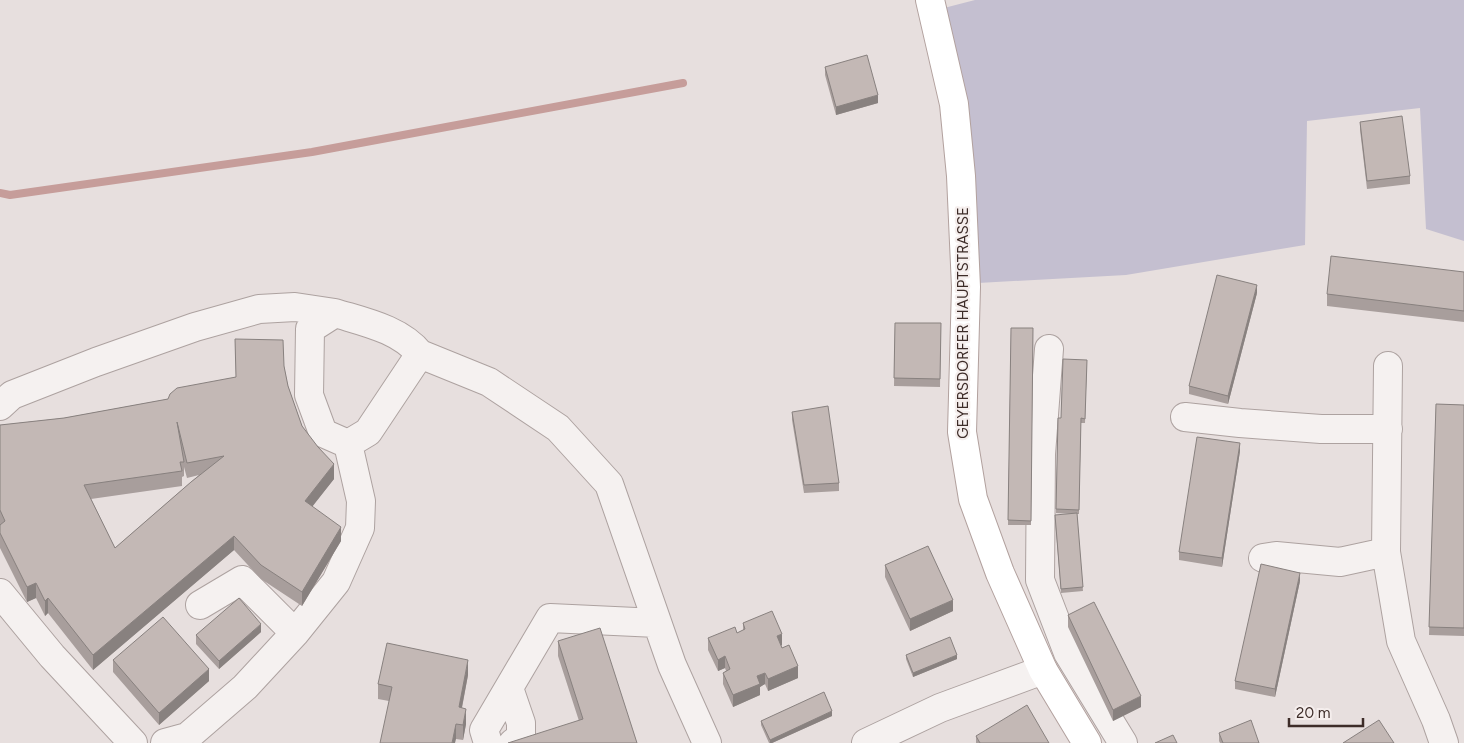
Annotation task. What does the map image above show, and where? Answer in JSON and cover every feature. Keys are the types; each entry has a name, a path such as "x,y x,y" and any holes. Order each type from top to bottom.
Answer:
{"main road":[{"name":"GEYERSDORFER HAUPTSTRASSE","path":"930,0 954,104 962,176 966,287 962,432 973,499 1000,573 1043,670 1086,743"}],"street":[{"path":"0,406 12,395 96,362 195,327 259,308 295,307 335,313 383,328 412,344 420,354 488,382 558,428 609,484 672,665 707,743"},
{"path":"335,313 310,329 309,395 323,433 348,444"},
{"path":"1049,349 1042,454 1040,580 1068,653 1123,743"},
{"path":"348,444 368,432 420,354"},
{"path":"1388,366 1386,552 1401,641 1436,720 1444,743"},
{"path":"1186,417 1240,424 1321,429 1388,429"},
{"path":"165,743 187,737 245,687 295,633 336,582 360,528 362,501 348,444"},
{"path":"1263,558 1276,556 1340,562 1386,552"},
{"path":"200,605 242,580 295,633"},
{"path":"0,593 52,656 133,743"},
{"path":"488,743 484,730 550,618 657,623"},
{"path":"866,743 940,708 1043,670"},
{"path":"509,688 521,723 520,737 513,743"}],"shaded area":[{"path":"975,0 1464,0 1464,241 1426,229 1420,108 1307,121 1305,245 1126,275 978,283 944,8"}],"building":[{"path":"867,55 878,95 836,107 825,67"},
{"path":"1402,116 1410,176 1367,181 1360,122"},
{"path":"1331,256 1464,272 1464,311 1327,294"},
{"path":"1217,275 1257,285 1228,396 1189,386"},
{"path":"895,323 941,323 940,379 894,378"},
{"path":"1011,328 1033,328 1031,521 1008,520"},
{"path":"235,339 283,340 284,366 288,386 302,426 334,464 305,501 341,527 302,592 261,565 234,536 93,655 48,598 45,601 36,583 27,587 0,533 0,525 5,521 0,510 0,425 64,418 168,399 170,394 177,388 236,377","holes":["177,422 187,463 224,456 115,548 84,485 182,471 180,462 184,462"]},
{"path":"1063,359 1087,360 1085,419 1081,418 1079,510 1056,509 1058,418 1061,418"},
{"path":"1436,404 1464,405 1464,628 1429,627"},
{"path":"828,406 839,483 804,485 792,412"},
{"path":"1197,437 1240,443 1222,558 1179,552"},
{"path":"1077,513 1083,587 1061,589 1055,515"},
{"path":"928,546 953,600 910,619 885,565"},
{"path":"1261,564 1300,573 1275,689 1235,681"},
{"path":"239,598 261,624 219,661 196,635"},
{"path":"1094,602 1141,696 1113,710 1068,615"},
{"path":"772,611 782,634 777,636 782,648 789,645 798,666 768,679 765,673 757,676 760,684 733,695 723,673 730,669 725,656 718,660 708,638 735,627 737,633 745,629 743,623"},
{"path":"163,617 209,669 159,713 113,660"},
{"path":"600,628 637,743 508,743 583,719 558,641"},
{"path":"950,637 957,655 913,673 906,655"},
{"path":"387,643 468,660 459,707 466,709 463,725 456,724 452,743 380,743 392,687 378,684"},
{"path":"824,692 832,711 770,740 761,721"},
{"path":"1027,705 1049,743 980,743 976,736"},
{"path":"1251,720 1259,743 1223,743 1219,733"},
{"path":"1379,720 1394,743 1343,743"},
{"path":"1173,735 1177,743 1155,743"}],"waterway":[{"path":"0,193 10,195 312,152 683,83"}]}
